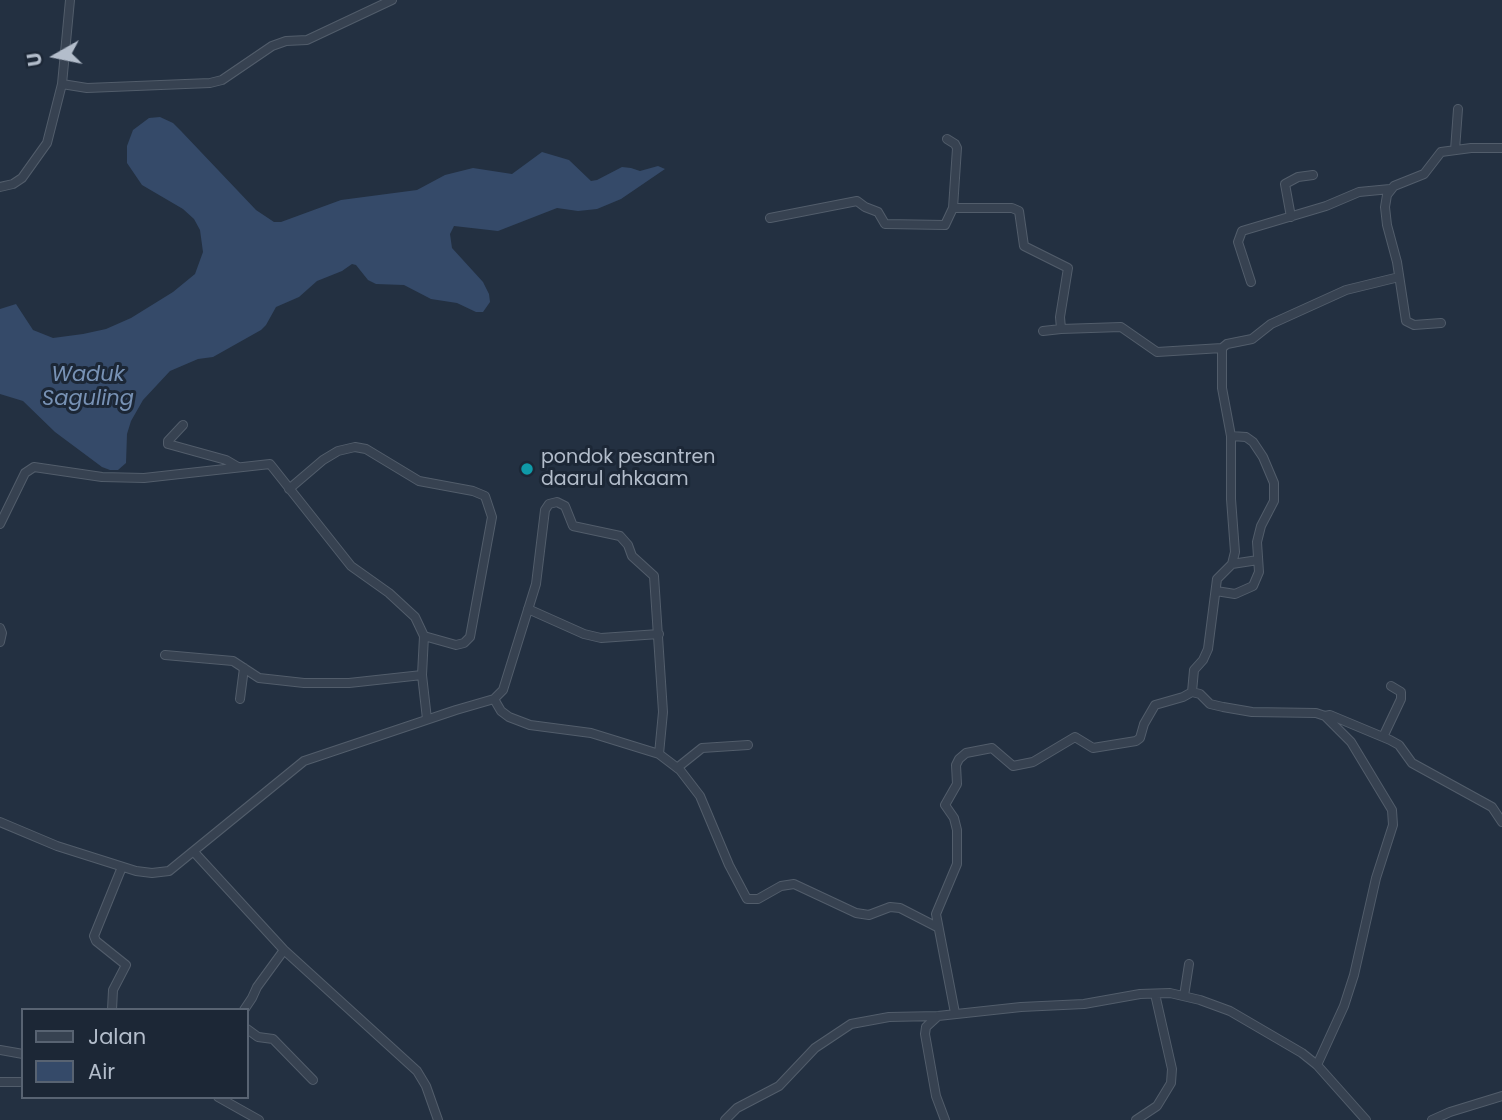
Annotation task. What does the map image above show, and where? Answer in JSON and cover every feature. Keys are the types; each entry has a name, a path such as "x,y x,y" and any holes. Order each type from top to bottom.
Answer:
{"street":[{"path":"0,187 13,184 22,178 47,143 62,84 69,0"},
{"path":"62,84 87,88 210,83 222,80 272,46 286,41 307,40 392,0"},
{"path":"1455,150 1458,109"},
{"path":"770,218 857,201 878,212 885,224 947,223 953,208 957,146 947,139"},
{"path":"1251,282 1238,242 1239,233 1326,206 1359,192 1390,189 1424,174 1438,154 1455,150 1502,148"},
{"path":"1291,217 1284,184 1298,177 1313,175"},
{"path":"1390,189 1385,207 1408,323 1441,323"},
{"path":"953,208 1012,208 1019,211 1024,246 1068,268 1060,329"},
{"path":"1043,331 1121,327 1157,352 1222,348 1227,344 1252,339 1271,324 1346,289 1399,277"},
{"path":"1192,692 1194,670 1208,649 1218,577 1232,564 1235,552 1231,499 1231,436 1223,388 1222,348"},
{"path":"183,425 168,441 169,445 226,460 238,467"},
{"path":"1216,591 1235,594 1254,586 1259,572 1257,542 1273,501 1274,483 1268,465 1253,442 1231,436"},
{"path":"289,488 323,460 355,447 366,449 419,481 473,491 485,496 492,517 470,637 464,643 456,645 424,636"},
{"path":"0,524 25,473 34,467 102,477 144,478 270,464 351,566 389,593 415,617 424,636 422,676 428,719"},
{"path":"0,822 57,846 122,867 144,873 163,872 174,868 304,761 494,699 503,690 540,566 545,510 557,502 565,506 573,526 620,536 636,561 652,573 655,579 663,712 660,754"},
{"path":"1232,564 1258,560"},
{"path":"528,609 584,634 601,638 659,634"},
{"path":"0,628 0,642"},
{"path":"165,655 233,661 259,678 304,683 349,683 422,676"},
{"path":"240,699 244,668"},
{"path":"1383,737 1402,698 1401,692 1391,686"},
{"path":"955,1013 937,927 937,908 957,864 957,825 945,805 957,783 956,765 959,759 966,753 992,748 1013,766 1033,762 1075,737 1093,748 1136,741 1155,705 1192,692 1200,694 1210,704 1223,707 1252,712 1316,713 1325,716 1351,741 1389,804 1393,817 1354,975 1344,1006 1317,1065"},
{"path":"494,699 501,711 509,717 530,725 591,733 660,754 677,768 702,800 729,865 747,899 758,900 781,886 793,884 856,913 869,915 890,907 900,908 937,927"},
{"path":"1325,716 1331,715 1399,745 1412,763 1492,807 1502,822"},
{"path":"677,768 702,748 748,746"},
{"path":"194,852 284,950 417,1071 426,1086 438,1120"},
{"path":"112,1008 113,990 126,965 94,938 122,867"},
{"path":"245,1008 257,986 284,950"},
{"path":"1184,996 1189,964"},
{"path":"725,1120 737,1108 779,1086 815,1048 851,1024 889,1017 938,1016 1084,1004 1170,993 1230,1012 1283,1041 1317,1065 1366,1120"},
{"path":"1136,1120 1157,1106 1171,1083 1172,1069 1155,994"},
{"path":"938,1016 926,1027 925,1034 936,1096 945,1120"},
{"path":"248,1029 258,1037 273,1039 313,1080"},
{"path":"0,1050 21,1054"},
{"path":"0,1082 20,1083"},
{"path":"1432,1120 1502,1096"},
{"path":"222,1099 259,1120"}],"water":[{"name":"Waduk Saguling","path":"160,117 173,123 256,210 274,222 281,222 341,200 417,190 445,175 473,168 512,174 542,152 569,160 591,181 622,167 640,171 658,166 665,169 621,199 597,209 578,211 557,208 498,231 454,226 450,234 452,248 483,282 489,294 490,302 483,312 476,312 457,303 431,299 404,285 376,284 352,264 317,281 299,297 276,307 261,330 213,357 198,359 170,371 143,400 131,421 127,434 126,463 118,470 110,470 55,432 23,401 0,394 0,309 16,304 33,330 53,338 83,334 106,329 131,318 173,292 195,274 203,252 200,230 194,219 183,209 142,185 127,163 127,146 133,130 149,118"}],"place":[{"name":"pondok pesantren daarul ahkaam","path":"527,469"}]}
